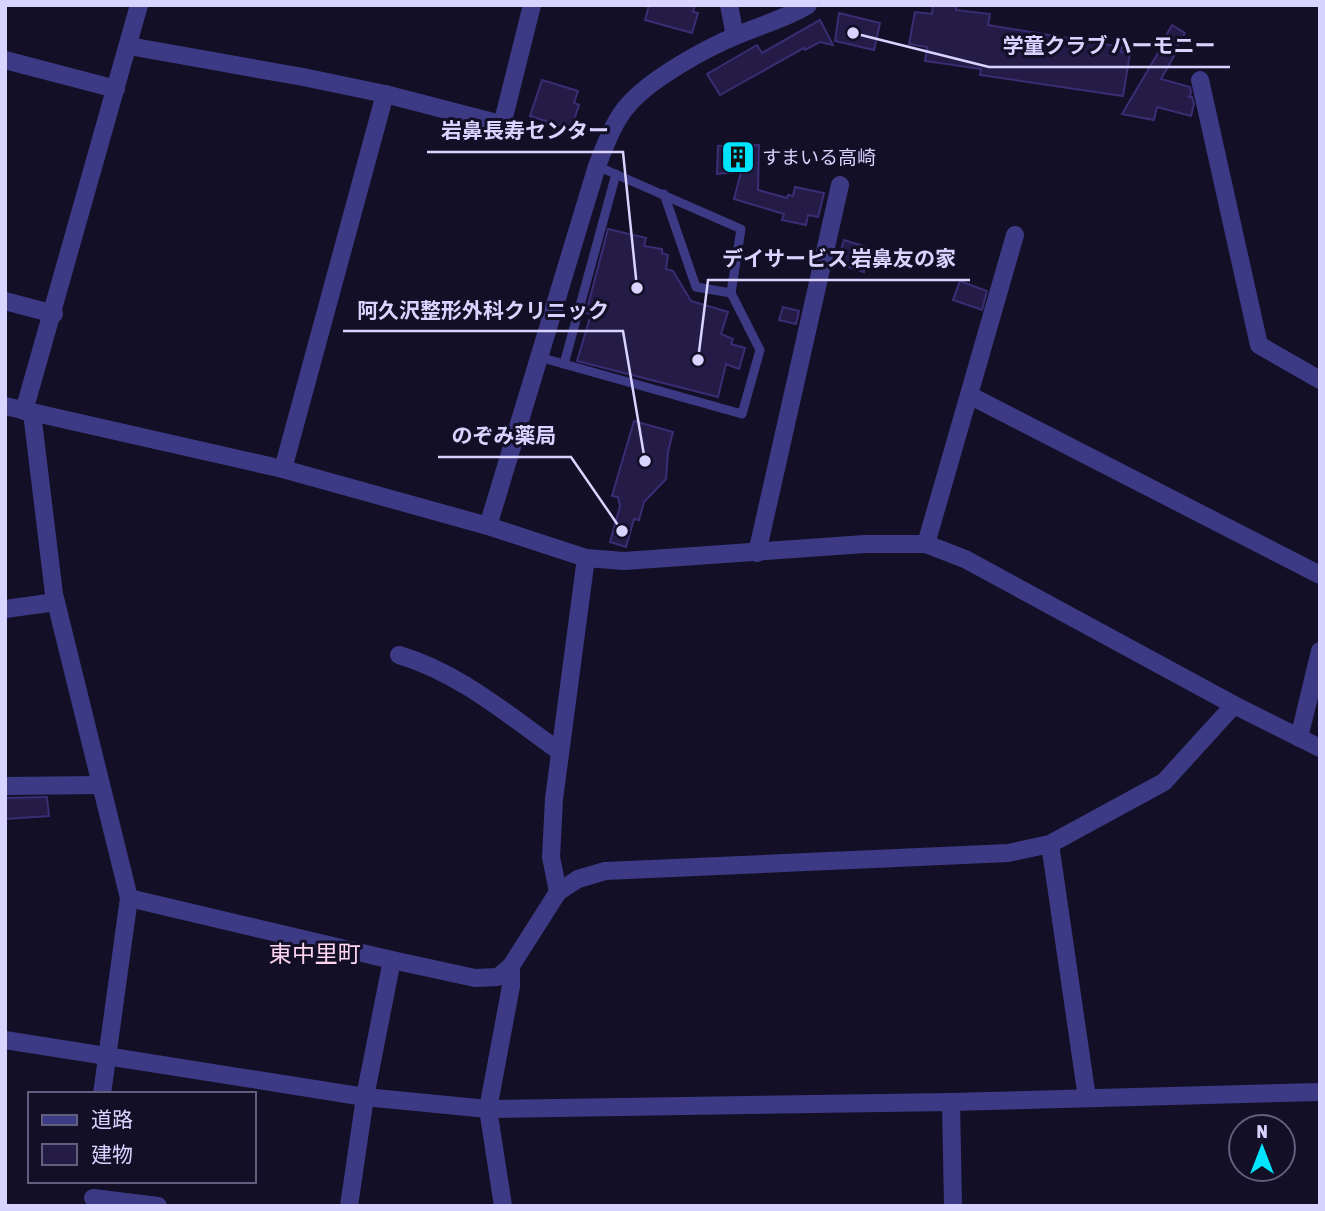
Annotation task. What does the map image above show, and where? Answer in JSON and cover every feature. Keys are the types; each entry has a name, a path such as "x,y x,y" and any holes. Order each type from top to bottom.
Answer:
{"street":[{"path":"102,1092 129,898 56,602 28,412 139,5"},
{"path":"129,46 385,94 497,123 503,121 532,5"},
{"path":"729,5 736,36"},
{"path":"488,526 597,166 607,139 628,104 698,55 808,5"},
{"path":"5,60 116,89"},
{"path":"1200,80 1259,345 1320,380"},
{"path":"283,469 385,94"},
{"path":"757,553 840,185"},
{"path":"926,544 1014,234"},
{"path":"5,301 54,314"},
{"path":"969,395 1320,575"},
{"path":"5,407 283,469 488,526 586,558 624,561 865,544 926,544 965,559 1234,705 1320,748"},
{"path":"558,892 551,857 554,799 586,558"},
{"path":"5,609 56,602"},
{"path":"1299,738 1320,651"},
{"path":"399,655 427,663 468,686 559,751"},
{"path":"129,898 475,978 498,977 511,966 558,892 578,879 605,871 1008,853 1050,844 1164,782 1234,705"},
{"path":"5,786 101,785"},
{"path":"1050,844 1087,1098"},
{"path":"349,1206 365,1097 392,960"},
{"path":"503,1206 488,1109 511,986 511,966"},
{"path":"5,1040 365,1097 488,1109 951,1102 1320,1092"},
{"path":"951,1102 953,1206"},
{"path":"94,1195 158,1206"}],"lane":[{"path":"539,357 742,414 760,349 731,293 741,229 597,166"},
{"path":"564,364 616,174"},
{"path":"664,194 696,287 731,293"}],"building":[{"path":"649,5 695,5 693,12 698,13 692,33 645,20"},
{"path":"933,5 957,5 956,10 990,14 988,25 1122,47 1121,52 1130,53 1123,96 980,75 981,69 925,61 927,47 909,44 915,12 932,14"},
{"path":"839,13 880,23 874,50 835,41"},
{"path":"820,20 833,45 820,42 805,50 804,48 720,95 707,74 757,45 762,53"},
{"path":"1172,25 1185,33 1176,49 1163,41"},
{"path":"1158,53 1174,56 1161,79 1190,87 1189,97 1192,97 1194,104 1191,116 1157,107 1154,120 1122,114"},
{"path":"542,80 578,91 574,103 579,105 571,129 530,116"},
{"path":"759,145 758,190 787,198 788,195 793,196 795,187 824,193 818,217 808,215 806,225 782,220 784,214 734,199 741,172 717,174 718,146"},
{"path":"608,229 646,238 644,246 662,249 662,253 668,255 666,269 673,271 691,301 728,312 721,334 733,339 731,344 745,348 739,369 726,364 718,397 577,361 591,314 586,313"},
{"path":"844,240 876,250 869,270 864,269 864,272 837,263"},
{"path":"960,281 987,291 982,310 953,300"},
{"path":"783,307 799,311 796,324 779,320"},
{"path":"634,421 673,432 666,479 644,502 639,520 634,519 626,547 610,542 620,506 618,497 612,496"},
{"path":"47,797 49,816 6,819 5,798"}],"place":[{"name":"学童クラブ ハーモニー","path":"853,33"},
{"name":"すまいる高崎","path":"738,157"},
{"name":"岩鼻長寿センター","path":"637,288"},
{"name":"デイサービス 岩鼻友の家","path":"698,360"},
{"name":"阿久沢整形外科クリニック","path":"645,461"},
{"name":"のぞみ薬局","path":"622,531"}],"district":[{"name":"東中里町","path":"315,954"}]}
